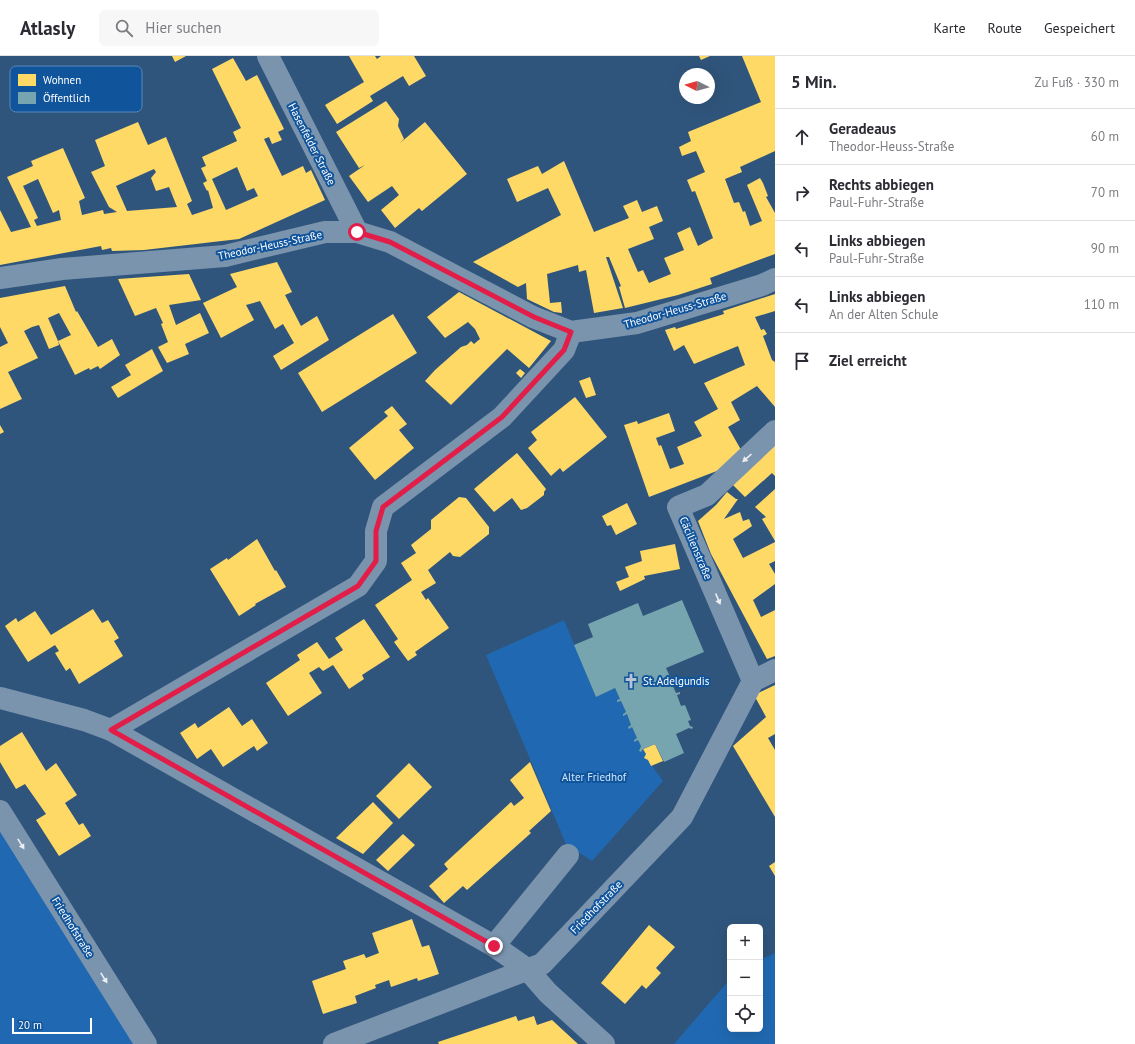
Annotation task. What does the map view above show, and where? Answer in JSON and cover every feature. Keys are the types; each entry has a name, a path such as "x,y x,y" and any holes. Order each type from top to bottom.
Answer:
{"street":[{"name":"Hasenfelder Straße","path":"268,56 357,232"},
{"name":"Theodor-Heuss-Straße","path":"0,278 62,269 225,256 325,232 357,232 390,242 534,317 571,332 637,324 762,285 775,279"},
{"path":"111,730 358,586 376,561 376,531 383,507 502,417 564,350 571,332"},
{"name":"Cäcilienstraße","path":"753,681 678,508 707,494 775,431"},
{"path":"753,681 775,670"},
{"name":"Friedhofstraße","path":"334,1044 542,964 682,817 753,681"},
{"path":"0,698 84,720 111,730 494,946 527,969 548,993 604,1044"},
{"name":"Friedhofstraße","path":"0,811 146,1044"},
{"path":"494,946 568,855"}],"green space":[{"name":"Alter Friedhof","path":"564,620 596,697 615,688 620,699 617,700 617,702 621,701 626,712 623,715 627,714 631,725 628,727 632,727 637,738 634,741 638,740 641,746 639,751 641,752 643,749 646,754 645,758 663,781 592,861 566,844 486,655"},
{"path":"0,824 138,1044 0,1044"},
{"path":"775,953 775,1044 674,1044 727,982 727,1032 763,1032 763,959"}],"building: Wohnen":[{"path":"172,56 186,56 175,62"},
{"path":"349,56 375,56 377,59 381,56 414,56 426,76 409,86 403,76 370,96 373,101 337,124 325,105 364,82"},
{"path":"699,56 710,56 701,60"},
{"path":"742,56 775,56 775,151 740,167 742,172 725,179 734,203 739,202 743,212 745,211 750,226 762,221 747,185 760,178 768,196 766,197 775,213 775,254 710,278 712,284 678,295 625,308 619,287 621,286 609,257 606,257 623,308 594,313 586,270 579,272 578,265 547,274 550,303 561,302 562,313 554,312 527,299 526,283 518,287 473,262 561,215 548,188 517,202 507,179 538,166 542,174 564,161 594,232 629,218 623,206 637,200 642,212 657,206 663,221 649,227 654,239 628,249 638,272 643,270 649,283 671,274 664,258 684,250 677,233 690,227 698,246 713,238 695,191 692,192 687,180 705,172 696,151 682,156 679,147 691,141 688,132 761,102"},
{"path":"233,58 246,81 257,75 284,129 278,132 282,140 272,144 269,137 264,139 282,176 303,166 306,173 311,170 325,200 239,239 144,250 112,251 111,248 102,250 101,246 0,265 0,210 11,232 31,227 7,177 33,166 31,161 63,148 85,198 79,201 82,215 103,210 104,214 117,212 109,207 91,172 105,166 95,140 138,122 148,145 166,137 192,201 187,204 192,215 213,208 208,190 207,191 203,183 207,181 201,168 206,166 202,157 237,141 233,132 241,128 212,69","holes":["237,167 247,191 254,188 258,196 226,210 212,179","154,169 156,172 151,178 156,191 169,187 177,207 127,211 116,186","38,179 53,213 59,210 61,220 37,226 34,220 38,218 23,186"]},
{"path":"386,101 399,119 398,126 404,139 400,143 425,122 467,174 422,211 419,208 395,228 381,210 399,195 392,186 368,202 349,176 365,165 359,168 336,132"},
{"path":"277,262 292,292 285,295 301,326 317,316 329,340 281,370 273,356 294,343 283,324 275,329 260,301 246,305 254,320 221,338 203,303 237,287 230,274"},
{"path":"189,274 201,300 169,305 176,325 200,313 209,333 185,344 189,354 167,363 158,347 168,342 161,324 163,323 156,308 135,316 118,279"},
{"path":"65,286 76,312 77,311 98,347 112,339 120,355 100,369 98,366 90,370 89,368 75,375 58,341 59,345 49,349 39,325 32,327 24,331 38,358 8,372 22,399 0,409 0,347 8,343 0,327 0,298","holes":["59,313 71,335 58,341 48,318"]},
{"path":"459,292 551,341 529,368 507,349 451,405 425,381 461,347 467,345 471,341 474,344 480,339 475,329 468,322 445,338 427,317"},
{"path":"775,294 775,311 755,317 761,330 764,329 767,334 763,336 772,360 775,362 775,407 757,386 731,402 740,420 728,427 744,455 722,469 649,497 624,425 637,421 638,424 669,413 675,431 656,438 659,446 661,445 670,469 684,464 677,447 702,436 694,422 718,409 704,383 745,365 738,346 694,364 684,345 674,351 665,330 675,327 676,329 724,314 723,311"},
{"path":"393,314 417,353 322,412 298,373"},
{"path":"152,349 163,371 118,398 111,387 131,375 125,365"},
{"path":"520,369 525,373 521,378 516,373"},
{"path":"590,377 596,395 586,398 579,381"},
{"path":"575,397 607,437 563,472 560,468 551,476 528,448 537,440 531,432"},
{"path":"392,406 407,424 399,430 414,448 375,480 349,448 388,416 384,412"},
{"path":"0,425 4,432 0,434"},
{"path":"775,444 775,476 772,473 745,497 732,484"},
{"path":"517,453 546,489 544,495 527,508 521,510 512,498 494,512 474,489"},
{"path":"775,489 775,541 762,519 766,517 755,507"},
{"path":"727,492 738,499 724,519 740,512 743,521 749,519 752,526 733,539 743,558 775,542 775,561 769,564 775,574 775,584 753,600 761,617 775,610 775,656 767,659 711,554 698,521 716,505"},
{"path":"459,497 466,498 489,527 489,534 460,557 453,556 450,552 428,570 436,583 421,592 426,600 428,598 449,628 415,652 417,655 408,661 394,642 398,639 375,605 412,580 401,563 416,553 411,545 431,529 431,520"},
{"path":"627,503 637,524 616,535 611,525 607,526 602,516"},
{"path":"257,539 286,587 255,604 256,605 239,616 210,569 227,558 228,560"},
{"path":"675,544 680,569 644,576 645,579 620,591 616,582 629,577 625,567 642,561 640,551"},
{"path":"93,609 102,623 108,620 119,638 114,641 123,656 79,684 70,668 66,671 55,653 59,651 55,645 28,662 5,626 16,618 18,622 35,611 51,635"},
{"path":"364,619 390,657 362,675 364,679 349,689 333,665 323,671 319,667 309,673 322,693 288,716 266,683 300,660 297,655 317,642 329,659 343,650 335,638"},
{"path":"775,685 775,734 768,738 775,750 775,817 733,746 766,717 754,695"},
{"path":"229,707 242,726 252,719 268,743 257,751 254,746 223,767 211,749 197,759 180,733 195,723 198,728"},
{"path":"22,732 46,771 56,763 77,795 65,803 79,825 83,823 91,836 59,856 36,820 46,814 25,784 16,789 0,762 0,746"},
{"path":"655,744 663,761 651,766 648,760 644,758 646,754 643,749"},
{"path":"530,762 551,811 529,831 531,833 467,890 463,886 444,903 429,886 448,869 444,864 511,802 514,806 524,798 510,780"},
{"path":"409,763 432,787 399,819 376,796"},
{"path":"373,802 393,823 363,854 336,838"},
{"path":"403,834 415,845 388,871 376,860"},
{"path":"775,862 775,876 769,866"},
{"path":"412,919 422,947 429,945 439,974 418,981 417,978 391,987 389,980 375,985 376,988 355,996 357,1003 323,1014 312,981 346,969 343,961 364,954 366,958 379,953 372,933"},
{"path":"649,925 675,947 656,968 661,973 646,989 642,985 625,1004 601,983"},
{"path":"516,1016 518,1021 534,1016 537,1025 552,1020 578,1044 439,1044 438,1042"}],"building: Öffentlich":[{"name":"St. Adelgundis","path":"682,600 704,652 666,668 671,679 674,678 671,682 676,693 680,692 680,694 677,695 681,706 685,705 691,720 688,721 690,726 693,727 692,729 689,728 676,734 684,753 664,762 655,744 643,749 641,752 639,751 641,746 638,740 634,742 637,738 632,727 629,729 628,727 631,725 627,714 623,716 626,712 621,701 617,702 617,700 620,699 615,688 596,697 574,645 593,637 588,624 638,603 643,616"}],"place":[{"name":"St. Adelgundis","path":"631,681"}],"route":[{"path":"357,232 390,242 534,317 571,332 564,350 502,417 383,507 376,531 376,561 358,586 111,730 494,946"}]}
